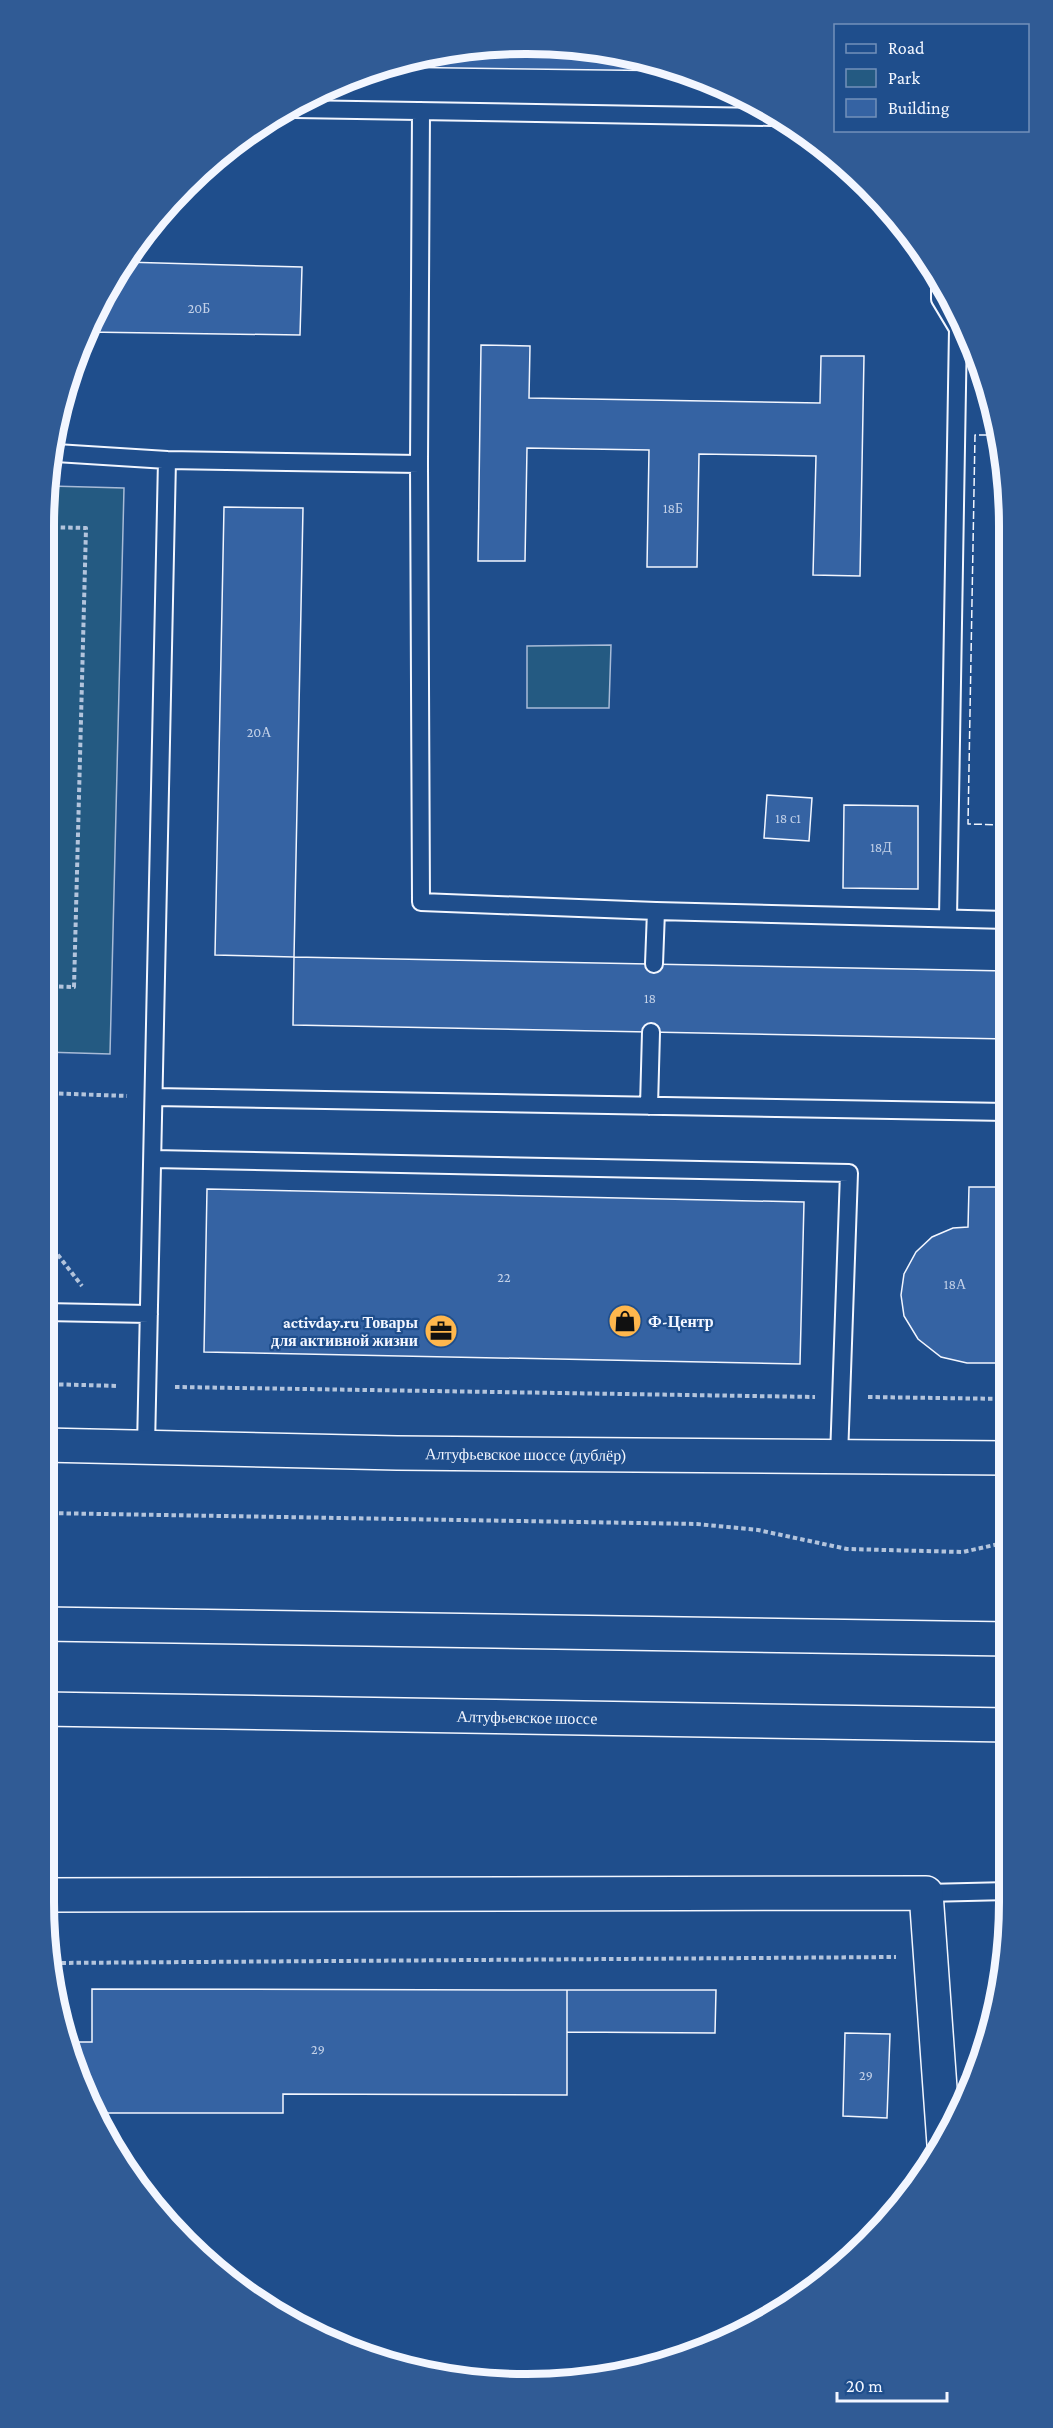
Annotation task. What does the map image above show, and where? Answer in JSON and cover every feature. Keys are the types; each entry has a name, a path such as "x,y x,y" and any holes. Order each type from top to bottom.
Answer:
{"main road":[{"name":"Алтуфьевское шоссе (дублёр)","path":"54,1445 397,1453 999,1458"},
{"path":"54,1624 999,1639"},
{"name":"Алтуфьевское шоссе","path":"54,1708 999,1725"},
{"path":"54,1895 926,1893 943,2125"}],"lane":[{"path":"306,109 763,117"},
{"path":"421,111 419,464 421,902 999,920"},
{"path":"948,918 958,335"},
{"path":"60,453 167,460 419,464"},
{"path":"146,1447 167,460"},
{"path":"654,964 656,911"},
{"path":"649,1106 651,1032"},
{"path":"154,1097 999,1112"},
{"path":"153,1159 849,1173 839,1457"},
{"path":"54,1312 149,1314"},
{"path":"926,1893 999,1891"}],"path":[{"path":"54,527 86,528 74,987 54,986"},
{"path":"54,1093 154,1097"},
{"path":"54,1250 104,1313"},
{"path":"54,1384 999,1399"},
{"path":"54,1513 696,1524 758,1530 847,1550 963,1552 999,1544"},
{"path":"58,1963 814,1959 930,1956"}],"green space":[{"path":"56,486 124,488 110,1054 54,1052 54,526"},
{"path":"611,645 609,708 527,708 527,646"}],"building":[{"path":"526,54 588,58 651,71 415,67 465,58"},
{"path":"135,262 302,267 300,335 96,332 117,290"},
{"path":"481,345 530,346 529,398 820,403 821,356 864,356 860,576 813,575 816,456 699,454 697,567 647,567 649,450 527,448 525,561 478,561"},
{"path":"224,507 303,508 294,957 215,955"},
{"path":"767,795 812,798 809,841 764,838"},
{"path":"844,805 918,806 918,889 843,888"},
{"path":"294,957 999,971 999,1039 293,1025"},
{"path":"969,1187 999,1187 999,1363 967,1363 941,1357 918,1339 904,1316 901,1295 904,1274 916,1252 932,1237 953,1228 968,1227"},
{"path":"207,1189 804,1202 800,1364 204,1352"},
{"path":"92,1989 567,1990 567,2095 283,2094 283,2113 104,2113 76,2042 92,2042"},
{"path":"567,1990 716,1990 715,2033 567,2032"},
{"path":"845,2033 890,2034 887,2118 843,2116"}],"fence":[{"path":"990,435 975,435 968,824 999,825"}],"place":[{"name":"Ф-Центр","path":"625,1321"},
{"name":"activday.ru Товары для активной жизни","path":"441,1331"}]}
